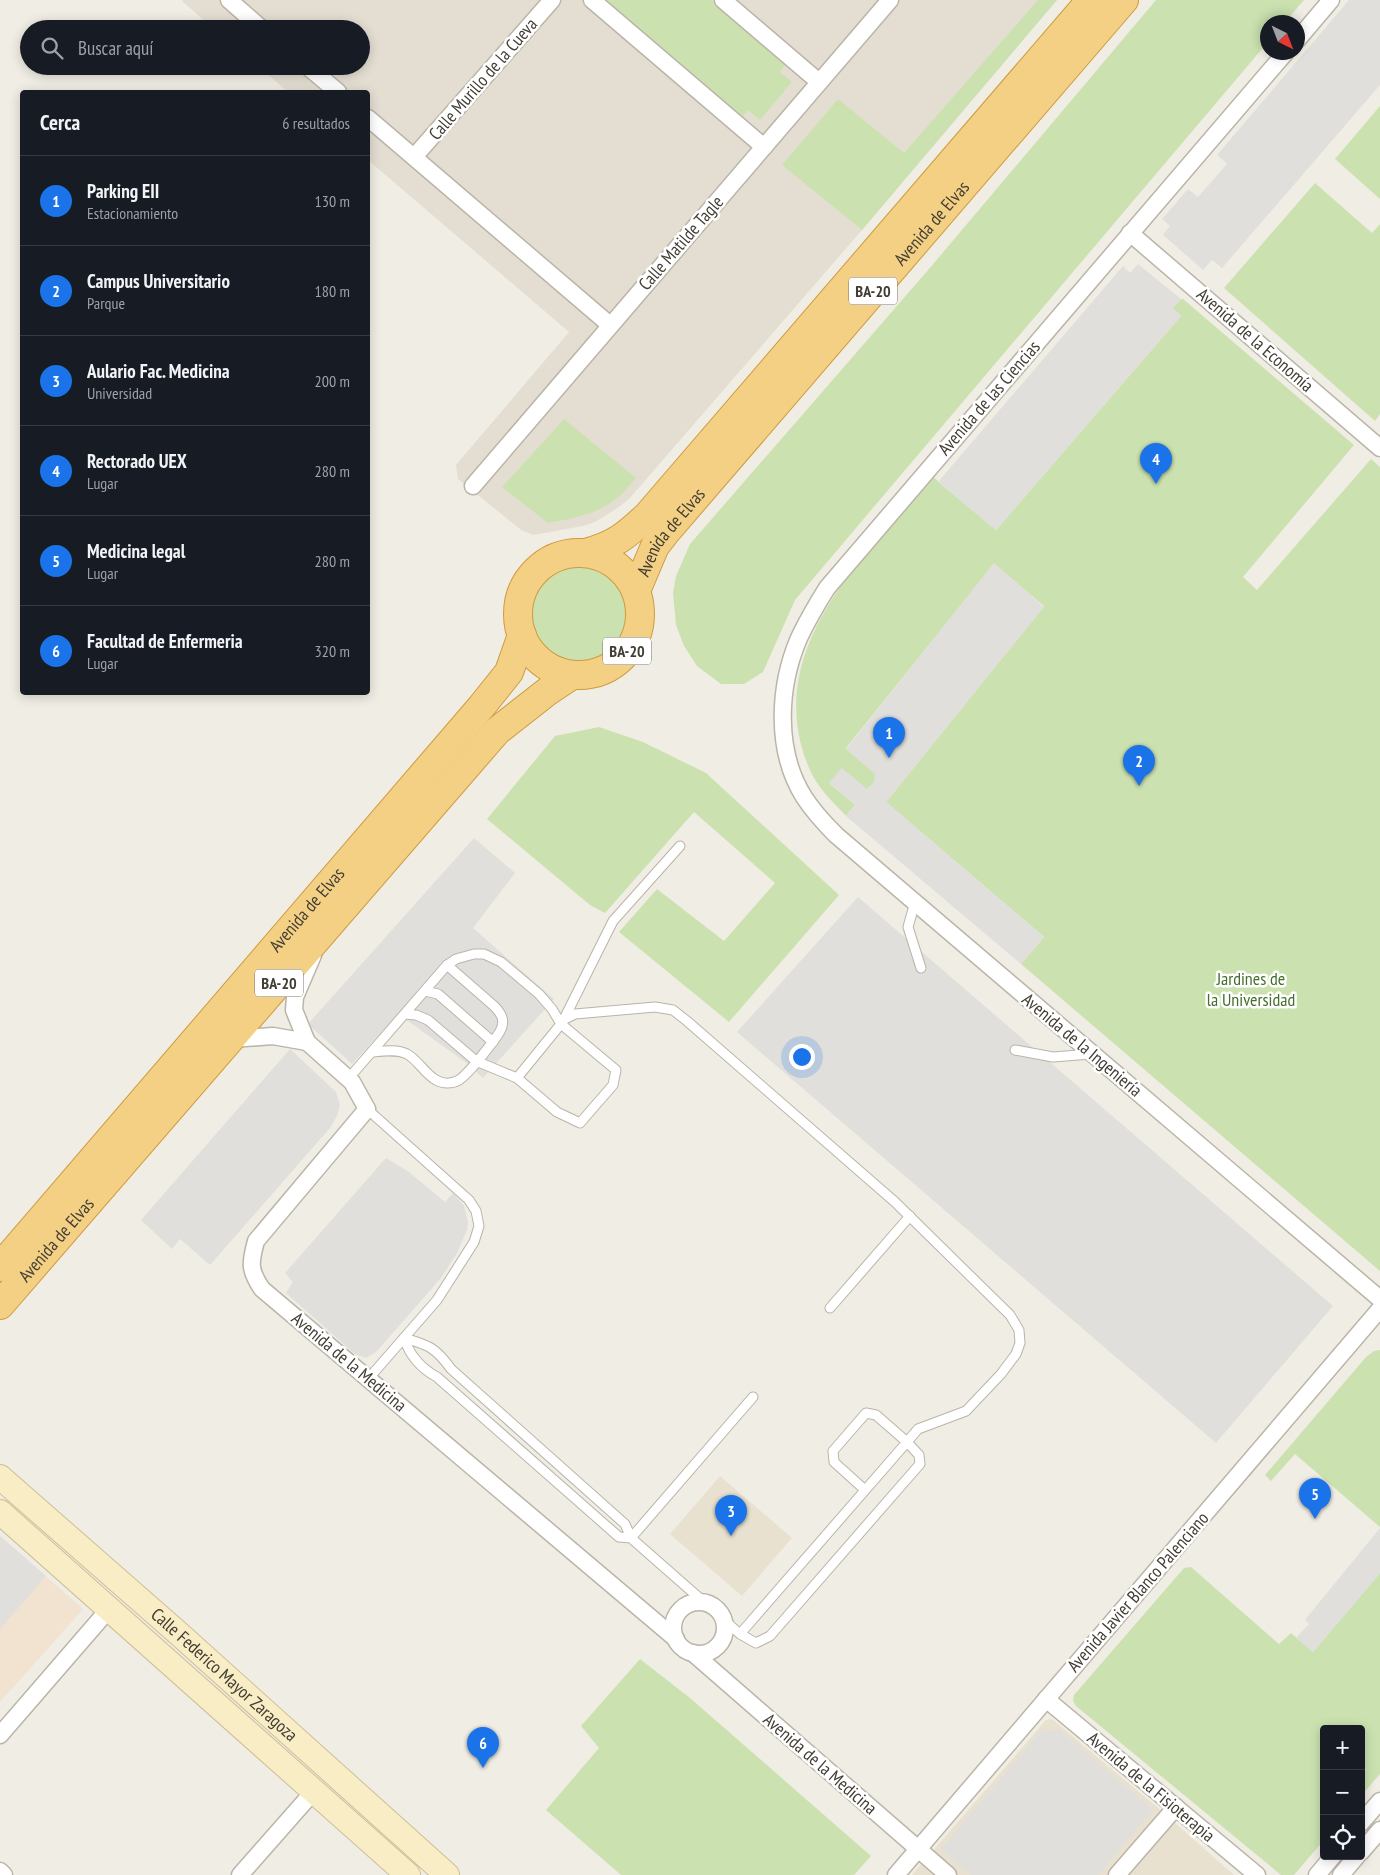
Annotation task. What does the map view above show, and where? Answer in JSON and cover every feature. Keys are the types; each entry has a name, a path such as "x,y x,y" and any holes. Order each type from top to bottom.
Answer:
{"highway":[{"name":"Avenida de Elvas","path":"585,553 603,549 616,543 648,515 1091,0"},
{"name":"Avenida de Elvas","path":"636,592 655,546 666,532 1124,0"},
{"name":"BA-20","path":"573,553 585,553 602,557 616,565 628,577 636,592 639,602 640,619 634,640 628,651 612,665 601,671 572,675 555,670 543,664 533,654 522,635 518,612 520,597 532,574 552,559 573,553"},
{"name":"Avenida de Elvas","path":"0,1266 481,707 509,672 522,635"},
{"name":"Avenida de Elvas","path":"0,1305 497,731 548,691 572,675"}],"main road":[{"name":"Calle Federico Mayor Zaragoza","path":"0,1477 178,1633 447,1875"},
{"name":"Calle Federico Mayor Zaragoza","path":"0,1512 408,1875"}],"street":[{"path":"229,0 252,20"},
{"name":"Calle Murillo de la Cueva","path":"414,157 552,0"},
{"path":"592,0 764,147"},
{"path":"723,0 819,82"},
{"name":"Calle Matilde Tagle","path":"473,486 890,0"},
{"path":"1305,31 1331,0"},
{"name":"Avenida de las Ciencias","path":"796,782 788,757 783,730 785,688 790,663 799,639 817,604 839,573 1279,60"},
{"path":"318,75 336,90"},
{"path":"370,120 610,325"},
{"name":"Avenida de la Economía","path":"1130,233 1380,448"},
{"name":"Avenida de la Ingeniería","path":"796,782 814,811 830,829 1092,1054 1379,1308"},
{"name":"Avenida de Elvas","path":"307,1042 294,1010 295,997 324,931"},
{"path":"231,1039 273,1036 307,1042 352,1082 367,1109"},
{"name":"Avenida de la Medicina","path":"367,1109 256,1241 251,1258 253,1276 262,1289 676,1638"},
{"name":"Avenida Javier Blanco Palenciano","path":"896,1875 1379,1308"},
{"path":"697,1603 705,1603 713,1606 723,1619 725,1627 721,1642 709,1652 693,1653 680,1645 674,1631 674,1623 682,1609 697,1603"},
{"path":"0,1735 109,1609"},
{"name":"Avenida de la Medicina","path":"693,1653 948,1875"},
{"name":"Avenida de la Fisioterapia","path":"1046,1700 1257,1875"},
{"path":"240,1875 314,1791"},
{"path":"1365,1818 1380,1801"},
{"path":"1117,1875 1176,1807"},
{"path":"1365,1847 1380,1830"},
{"path":"1317,1875 1330,1860"},
{"path":"1341,1875 1354,1860"},
{"path":"0,1871 4,1875"}],"lane":[{"path":"561,1024 613,921 680,846"},
{"path":"915,902 908,927 921,968"},
{"path":"348,1079 446,965 465,955 484,954 511,970 539,994 552,1009 561,1024 616,1070 613,1085 580,1123 557,1112 516,1078 476,1061 428,1020 416,1015 405,1014"},
{"path":"372,1052 394,1051 407,1054 436,1080 448,1083 459,1080 493,1042 502,1029 503,1019 500,1012 446,965"},
{"path":"425,991 438,994 493,1042"},
{"path":"516,1078 565,1018 574,1014 655,1006 672,1010 724,1053 910,1216 1010,1315 1020,1330 1020,1343 1016,1354 1001,1374 966,1411 918,1429 740,1634"},
{"path":"1015,1050 1053,1057 1092,1054"},
{"path":"367,1109 469,1200 476,1211 479,1226 474,1242 438,1300 369,1378"},
{"path":"830,1308 910,1216"},
{"path":"404,1338 424,1343 435,1351 451,1369 625,1524 631,1538 705,1603"},
{"path":"404,1338 408,1350 414,1359 428,1372 437,1377 619,1536 631,1538"},
{"path":"631,1538 754,1397"},
{"path":"723,1619 740,1634 756,1642 770,1636 920,1464 919,1455 876,1414 866,1414 833,1451 834,1462 865,1490"}],"shaded area":[{"path":"1057,0 862,230 629,499 595,522 533,535 521,530 458,479 456,465 569,332 370,162 370,90 286,90 268,75 370,75 370,20 204,20 182,1"},
{"path":"1349,0 1380,0 1380,85 1222,268 1212,260 1203,270 1163,235 1170,226 1162,219 1188,189 1198,197 1227,164 1217,155 1298,60 1305,60 1305,52"},
{"path":"1138,264 1181,299 1173,308 1181,316 996,530 938,482 1123,266 1130,273"},
{"path":"994,563 1044,607 886,802 1044,937 1021,964 846,816 855,805 829,783 842,768 867,789 874,782 875,774 846,749"},
{"path":"474,838 515,873 473,928 554,999 483,1078 468,1064 398,1014 352,1064 308,1024"},
{"path":"858,897 1333,1306 1216,1443 737,1032"},
{"path":"290,1049 336,1092 340,1105 337,1116 330,1128 210,1265 180,1239 172,1249 141,1220"},
{"path":"386,1158 409,1172 445,1202 453,1193 464,1206 468,1222 467,1230 457,1253 441,1278 376,1352 366,1358 355,1354 286,1293 293,1282 285,1273"},
{"path":"720,1476 792,1538 742,1596 670,1534"},
{"path":"1380,1528 1380,1573 1313,1652 1296,1638 1309,1624 1305,1620"},
{"path":"0,1536 83,1609 0,1702"},
{"path":"0,1536 46,1576 0,1629"},
{"path":"1050,1719 1157,1807 1234,1875 912,1875 1046,1720"},
{"path":"1060,1730 1153,1810 1098,1875 971,1875 941,1849 1041,1731"}],"green space":[{"path":"605,0 711,0 786,64 780,72 792,82 760,120 748,110 741,118"},
{"path":"1038,0 1057,0 862,230 782,165 838,99 904,153"},
{"path":"1156,0 1304,0 1291,15 1260,15 1260,51 795,600 763,672 744,684 721,684 697,666 684,646 676,625 673,593 676,576 690,544 929,269"},
{"path":"1380,106 1380,199 1335,159"},
{"path":"1315,183 1372,233 1380,224 1380,414 1375,421 1224,288"},
{"name":"Jardines de la Universidad","path":"1181,299 1354,445 1243,577 1257,590 1371,459 1380,467 1380,1271 1021,964 1044,937 886,802 1044,606 994,564 846,748 876,774 875,782 867,789 830,784 855,805 846,816 812,775 797,725 798,685 808,646 826,609 850,574 877,540 932,476 996,530 1181,316 1172,308"},
{"path":"564,419 636,478 610,504 575,518 548,523 502,487"},
{"path":"578,563 597,567 614,578 625,595 629,614 625,633 614,650 597,661 578,665 559,661 542,650 531,633 527,614 531,595 542,578 559,567"},
{"path":"599,727 643,742 706,773 839,895 729,1022 619,932 657,889 724,941 775,883 694,812 605,913 590,905 487,819 555,736"},
{"path":"1380,1350 1380,1527 1295,1454 1271,1481 1265,1475 1366,1357 1374,1351"},
{"path":"1191,1567 1279,1644 1291,1633 1313,1652 1380,1573 1380,1774 1365,1791 1365,1725 1320,1725 1320,1845 1294,1875 1281,1875 1076,1706 1073,1701 1074,1695 1184,1568"},
{"path":"640,1659 690,1698 871,1856 854,1875 621,1875 546,1810 599,1748 581,1726"}],"place":[{"name":"Rectorado UEX","path":"1156,484"},
{"name":"Parking EII","path":"889,758"},
{"name":"Campus Universitario","path":"1139,786"},
{"name":"Medicina legal","path":"1315,1519"},
{"name":"Aulario Fac. Medicina","path":"731,1536"},
{"name":"Facultad de Enfermeria","path":"483,1768"}]}
